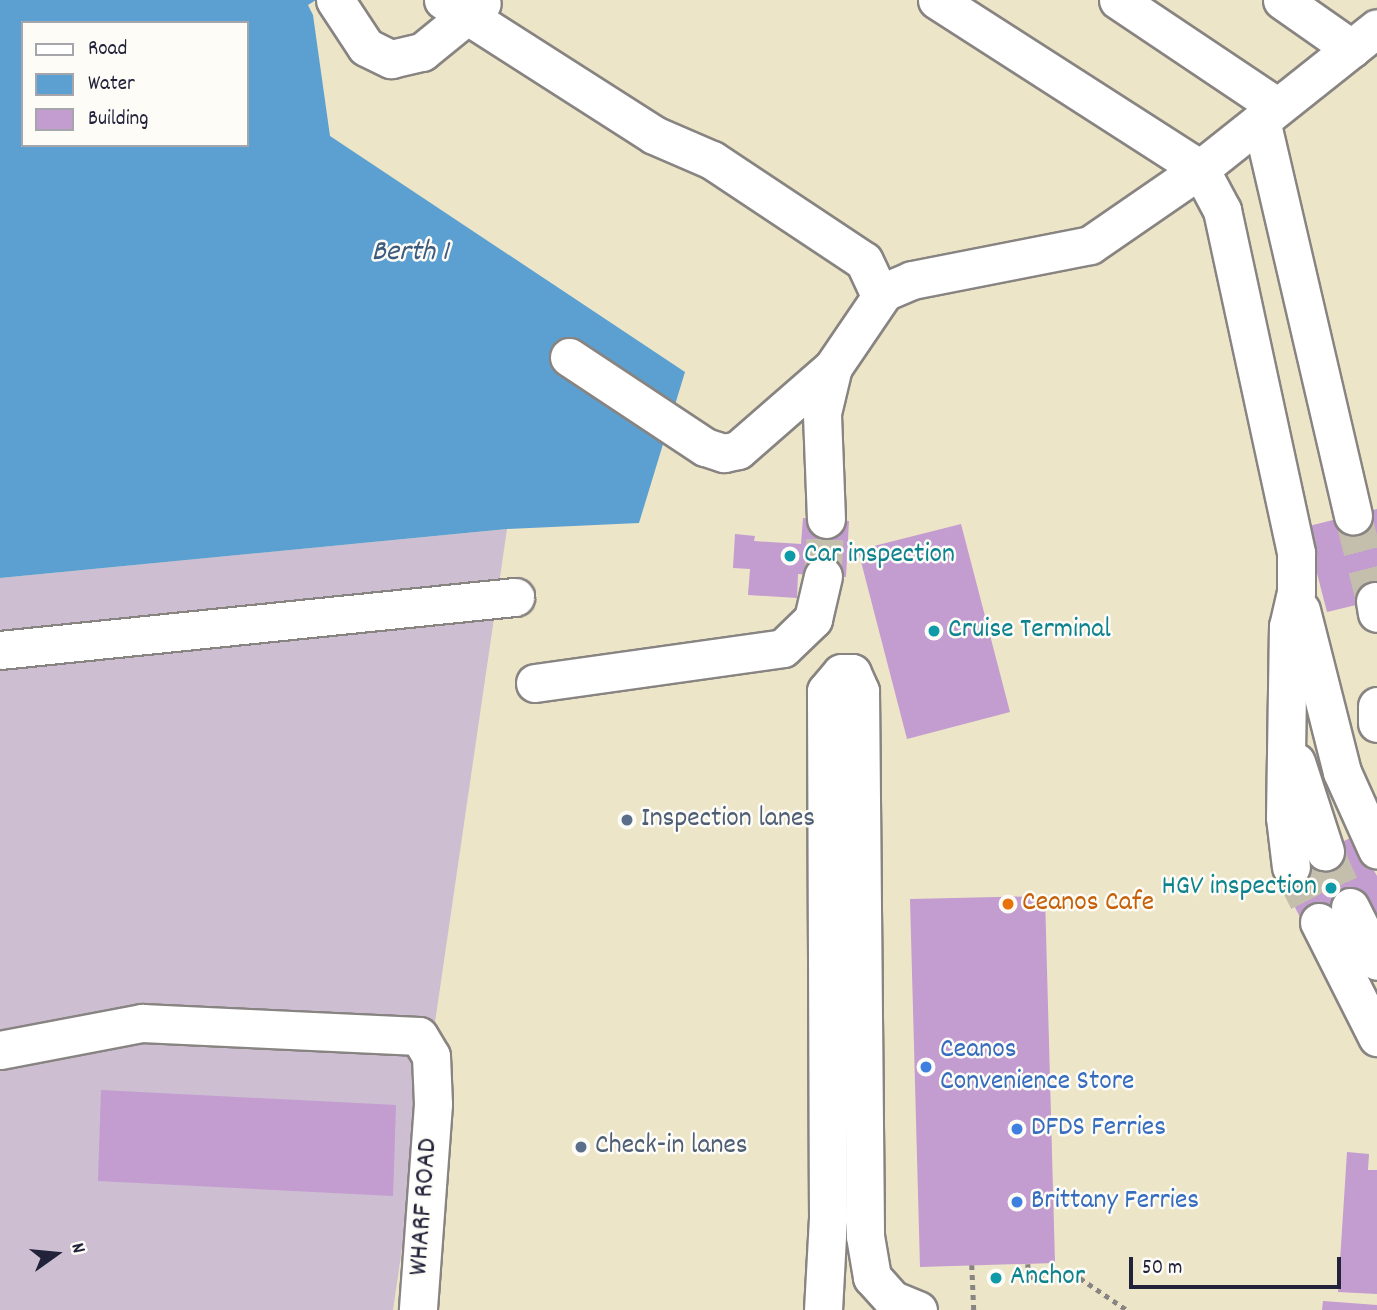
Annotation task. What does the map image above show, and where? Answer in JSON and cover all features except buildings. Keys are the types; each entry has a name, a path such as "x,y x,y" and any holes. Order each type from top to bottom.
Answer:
{"street":[{"path":"335,0 366,47 391,59 422,52 465,6 654,135 712,160 864,261 880,296"},
{"path":"937,0 1200,169 1222,210 1293,538 1296,592 1342,772 1377,850"},
{"path":"1118,0 1269,113 1353,515"},
{"path":"569,357 705,447 724,453 738,450 833,368 880,296 912,280 1084,247 1200,169 1366,40 1282,0"},
{"path":"826,519 822,413 833,368"},
{"path":"535,683 783,648 813,619 823,576"},
{"path":"1291,867 1285,817 1288,626 1296,592"},
{"path":"0,650 514,597"},
{"path":"823,1310 828,1219 825,1178 827,691 841,673 852,673 860,691 865,1236 872,1277 892,1300 918,1310"},
{"path":"1377,706 1377,723"},
{"path":"1287,722 1325,851"},
{"path":"1377,961 1335,915 1377,1037"},
{"name":"WHARF ROAD","path":"0,1049 142,1023 419,1036 431,1056 433,1104 418,1310"},
{"path":"812,1310 818,1219 825,1178"}],"path":[{"path":"1028,1264 1030,1278 1080,1278 1127,1310"},
{"path":"972,1265 974,1310"}],"shaded area":[{"path":"507,529 393,1310 0,1310 0,578"}],"water":[{"name":"Berth 1","path":"0,0 316,0 308,5 313,15 330,136 685,372 639,523 507,529 0,578"}],"tunnel":[{"path":"1353,515 1375,601"},
{"path":"823,576 826,519"},
{"path":"1325,851 1350,907"},
{"path":"1291,867 1319,922"}],"place":[{"name":"Car inspection","path":"790,556"},
{"name":"Cruise Terminal","path":"934,631"},
{"name":"Inspection lanes","path":"627,820"},
{"name":"HGV inspection","path":"1331,888"},
{"name":"Ceanos Cafe","path":"1008,904"},
{"name":"Ceanos Convenience Store","path":"926,1067"},
{"name":"DFDS Ferries","path":"1017,1129"},
{"name":"Check-in lanes","path":"581,1147"},
{"name":"Brittany Ferries","path":"1017,1202"},
{"name":"Anchor","path":"996,1278"}]}
